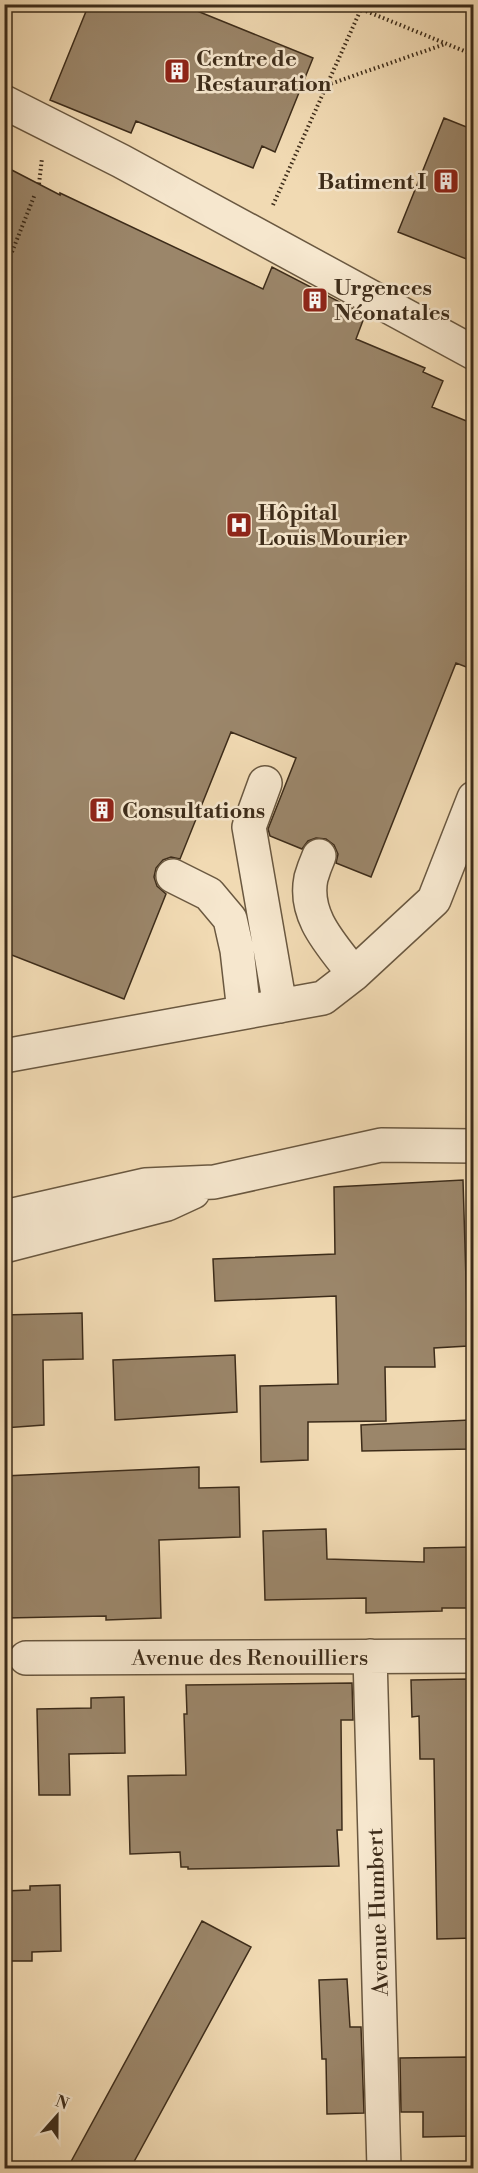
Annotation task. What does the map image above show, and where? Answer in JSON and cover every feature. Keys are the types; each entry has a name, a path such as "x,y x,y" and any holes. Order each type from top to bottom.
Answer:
{"street":[{"path":"4,102 121,161 474,353"},
{"path":"265,783 249,827 280,1006"},
{"path":"4,1056 323,998 354,974 434,900 474,798"},
{"path":"319,856 311,879 310,899 320,930 354,974"},
{"path":"173,876 209,894 230,919 237,950 244,1012"},
{"path":"4,1217 145,1185 214,1182 474,1122"},
{"path":"381,1144 474,1146"},
{"path":"4,1246 167,1204 214,1182"},
{"name":"Avenue Humbert","path":"370,1656 384,2169"},
{"name":"Avenue des Renouilliers","path":"26,1658 474,1656"}],"path":[{"path":"4,10 9,4"},
{"path":"259,236 361,9 474,55"},
{"path":"327,85 445,44"},
{"path":"12,252 35,194"}],"building":[{"name":"Centre de Restauration","path":"89,4 180,4 313,58 275,152 262,146 253,168 136,121 131,133 50,100"},
{"name":"Batiment I","path":"444,118 474,130 474,262 398,232"},
{"path":"4,166 60,195 60,193 263,289 272,267 365,315 356,339 425,368 423,372 443,381 432,407 474,424 474,670 456,663 371,877 336,863 338,854 334,845 326,839 316,838 308,841 302,849 270,836 268,829 296,758 231,732 180,859 171,857 163,860 156,868 154,877 157,886 166,894 124,999 4,952"},
{"path":"463,1180 468,1346 434,1348 435,1367 385,1367 386,1421 308,1422 308,1460 261,1462 260,1386 338,1384 336,1296 215,1301 213,1259 335,1254 334,1187"},
{"path":"82,1313 83,1359 43,1360 44,1425 4,1428 4,1315"},
{"path":"235,1355 237,1412 115,1420 113,1360"},
{"path":"470,1420 471,1449 362,1451 361,1425"},
{"path":"199,1467 199,1488 239,1487 240,1537 159,1540 161,1618 106,1620 106,1616 6,1618 4,1476"},
{"path":"326,1529 327,1559 424,1562 424,1548 474,1547 474,1608 366,1613 366,1598 265,1600 263,1531"},
{"path":"469,1679 470,1744 474,1743 474,1938 437,1939 434,1759 420,1759 419,1716 412,1717 411,1680"},
{"path":"352,1683 353,1720 341,1720 342,1830 337,1830 339,1866 188,1869 188,1867 181,1867 180,1852 130,1854 128,1776 186,1775 184,1714 187,1714 186,1685"},
{"path":"124,1697 125,1753 69,1754 70,1795 39,1795 37,1709 91,1708 91,1698"},
{"path":"60,1885 61,1951 32,1952 32,1961 4,1961 4,1891 30,1890 30,1886"},
{"path":"202,1921 251,1947 130,2169 67,2169"},
{"path":"347,1979 350,2027 361,2027 364,2113 327,2114 326,2059 322,2059 319,1980"},
{"path":"469,2057 472,2136 423,2137 423,2112 401,2112 400,2058"}],"place":[{"name":"Centre de Restauration","path":"177,71"},
{"name":"Batiment I","path":"446,181"},
{"name":"Urgences Néonatales","path":"315,300"},
{"name":"Hôpital Louis Mourier","path":"239,525"},
{"name":"Consultations","path":"102,810"}]}
